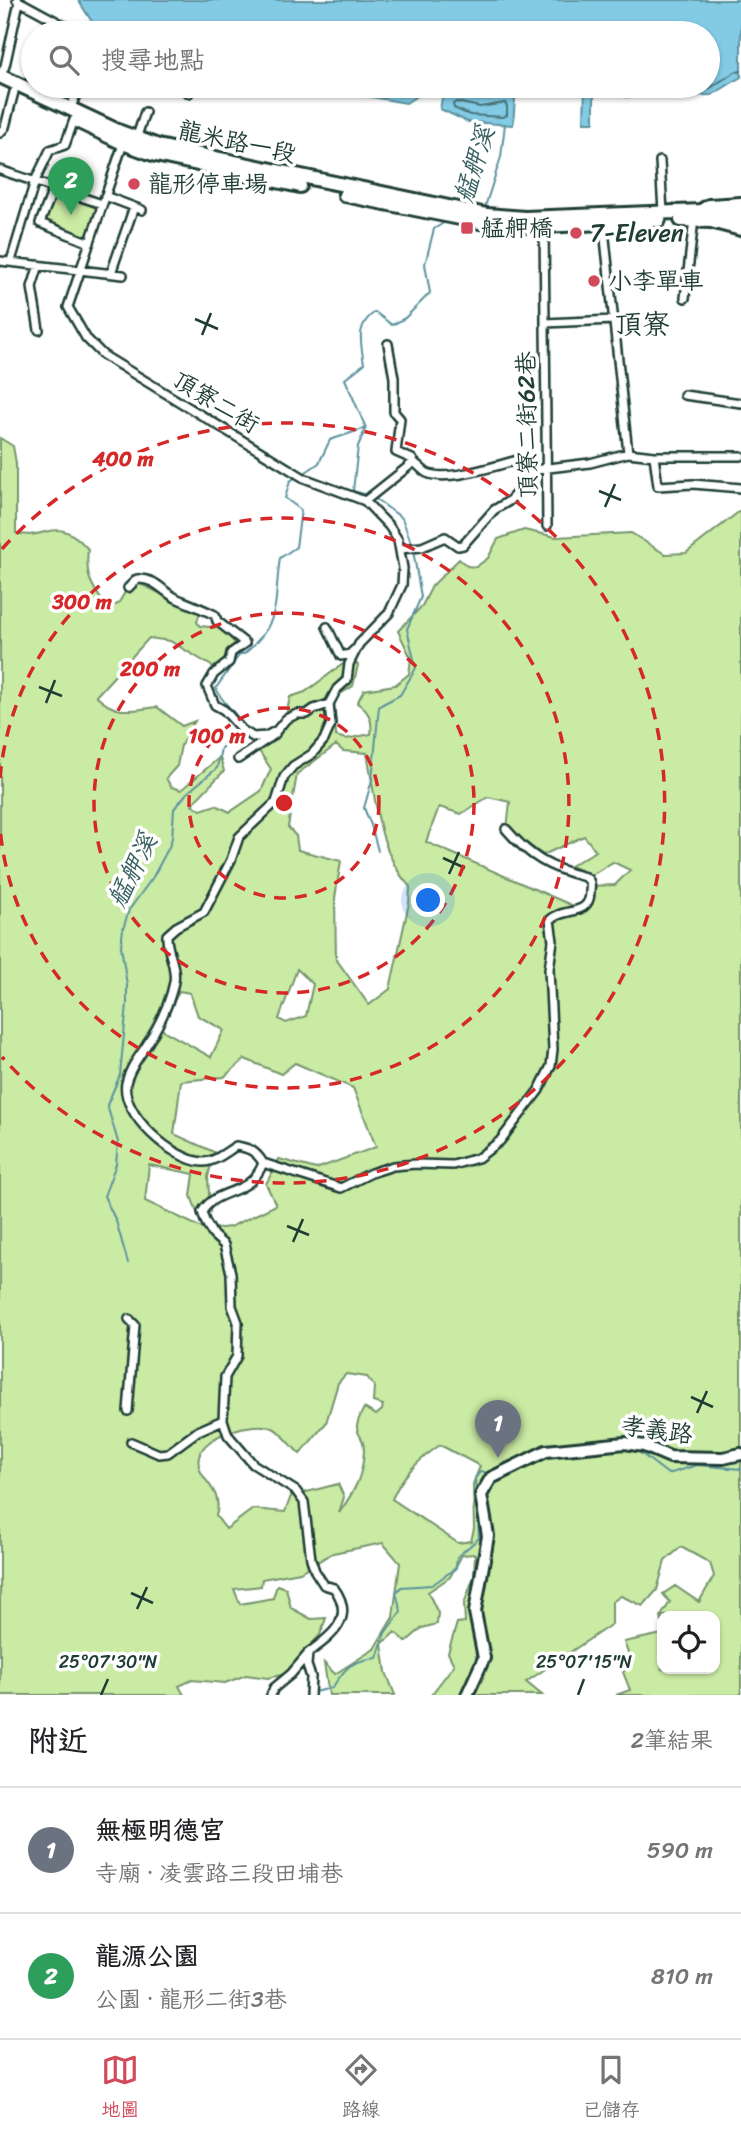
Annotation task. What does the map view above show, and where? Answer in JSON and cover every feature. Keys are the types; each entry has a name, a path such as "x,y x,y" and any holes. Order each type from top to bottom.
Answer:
{"main road":[{"name":"龍米路一段","path":"0,77 21,88"},
{"name":"龍米路一段","path":"0,85 21,94"},
{"name":"龍米路一段","path":"31,98 176,160 425,211 524,218 603,219 697,215"},
{"name":"龍米路一段","path":"41,98 72,114"},
{"name":"龍米路一段","path":"128,139 516,227 663,212 697,215 711,221"},
{"path":"697,215 709,206 741,204"},
{"path":"711,221 741,229"}],"street":[{"path":"0,77 5,66 18,1 56,21"},
{"path":"0,133 5,127 15,92"},
{"path":"11,261 35,181 50,150 65,145 77,98"},
{"path":"80,271 103,200 128,139 145,112"},
{"path":"660,161 663,212"},
{"path":"0,170 142,210"},
{"path":"54,187 40,223 90,243"},
{"path":"111,273 134,207"},
{"name":"龍米路一段","path":"697,215 741,212"},
{"path":"685,298 697,215"},
{"path":"603,219 628,453"},
{"name":"龍米路一段","path":"711,221 741,219"},
{"name":"頂寮二街62巷","path":"544,226 547,526"},
{"path":"0,261 123,275"},
{"path":"38,330 32,287 39,265"},
{"name":"頂寮二街","path":"80,271 68,307 86,338 103,355 304,478 365,501 389,526 403,549"},
{"path":"545,323 614,320"},
{"path":"388,344 394,378 394,412 400,419 396,452 412,459 427,474 468,473 517,460 532,470 590,463 628,453 653,456 741,456"},
{"path":"684,395 741,403"},
{"path":"653,456 658,486 693,484 741,488"},
{"path":"365,501 414,462"},
{"path":"327,627 341,656 350,654 389,613 402,585 403,549 422,547 445,537 458,546 463,545 495,510 509,501 524,485 532,470"},
{"path":"128,588 137,579 146,579 164,588 175,598 215,615 217,621 245,642 232,653 229,662 214,674 207,686 215,705 253,737 265,736 277,730"},
{"path":"271,1695 274,1688 291,1674 308,1653 327,1642 339,1625 344,1610 340,1595 334,1588 324,1586 315,1571 307,1541 304,1502 296,1491 253,1464 228,1435 223,1420 225,1377 237,1356 238,1322 232,1307 231,1273 224,1245 213,1235 202,1212 207,1203 246,1186 259,1175 263,1163 258,1153 236,1146 223,1155 202,1162 171,1150 155,1138 139,1120 127,1097 126,1084 134,1063 160,1021 174,981 174,966 167,945 167,935 204,912 231,860 239,837 276,802 284,777 293,766 312,754 324,740 331,724 330,704 337,689 347,680 349,664 359,644"},
{"path":"238,759 274,736 286,719 330,704"},
{"path":"263,1163 341,1188 371,1173 393,1166 464,1163 488,1152 539,1090 551,1066 553,1049 549,969 553,941 550,920 555,914 576,911 587,905 591,885 585,877 555,870 521,846 506,829"},
{"path":"128,1410 135,1325 129,1319"},
{"path":"131,1442 159,1454 168,1453 198,1431 223,1420"},
{"name":"孝義路","path":"467,1695 484,1658 475,1612 488,1536 481,1495 491,1478 546,1451 625,1443 644,1446 670,1457 723,1458 741,1454"},
{"path":"308,1653 310,1695"}],"green space":[{"path":"53,193 98,208 87,237 44,221"},
{"path":"0,438 13,446 16,463 16,533 26,535 59,530 77,538 88,549 87,567 90,580 107,608 118,604 131,582 136,582 200,612 197,622 200,626 221,628 236,644 236,650 215,668 170,641 149,638 96,696 117,709 157,707 182,726 195,721 181,745 177,766 166,778 171,787 181,790 220,757 224,771 192,804 201,810 216,805 230,812 261,791 271,769 259,751 284,725 290,697 305,692 351,658 358,665 353,686 334,698 336,736 346,739 371,734 369,716 357,703 364,690 395,685 409,674 411,658 398,631 422,606 432,586 459,559 467,566 476,567 488,558 498,539 524,530 556,537 631,533 665,554 686,553 741,510 741,1695 616,1695 630,1690 623,1672 632,1664 624,1642 657,1635 657,1674 720,1674 720,1611 664,1611 670,1602 663,1594 675,1586 699,1602 714,1576 710,1563 681,1547 665,1561 657,1590 643,1606 621,1596 612,1602 612,1624 526,1682 542,1695 431,1695 454,1665 448,1653 457,1623 465,1622 464,1604 474,1576 475,1554 462,1555 450,1577 428,1592 438,1613 437,1624 422,1628 406,1642 395,1632 382,1644 386,1672 395,1695 329,1695 324,1663 335,1674 374,1649 393,1617 400,1563 383,1543 333,1553 300,1572 262,1579 261,1586 234,1589 240,1604 273,1598 277,1585 286,1588 291,1608 311,1619 326,1618 320,1635 308,1648 308,1659 296,1672 268,1678 246,1675 225,1683 192,1680 179,1686 184,1695 0,1695","holes":["336,745 343,751 367,753 384,841 399,873 410,887 390,989 369,1005 336,959 335,898 341,861 298,850 296,836 288,827 297,774","488,797 510,802 507,829 543,855 584,836 596,851 570,866 592,875 613,862 630,870 615,885 588,886 585,911 426,842 439,807 461,814","297,969 313,984 306,1016 286,1023 279,1019","179,991 190,993 198,1016 224,1030 211,1057 161,1029","245,1059 281,1074 295,1063 353,1088 376,1147 316,1169 279,1159 266,1184 276,1205 230,1227 206,1230 145,1201 149,1165 194,1174 191,1196 198,1215 206,1218 210,1212 208,1177 214,1152 174,1134 181,1081 224,1077","346,1374 367,1377 374,1386 373,1402 383,1405 376,1415 364,1408 359,1418 357,1429 364,1450 362,1468 353,1491 339,1513 344,1497 338,1484 291,1496 285,1512 253,1509 226,1529 216,1516 216,1497 201,1472 199,1457 203,1449 209,1442 230,1431 264,1426 276,1430 300,1454 326,1423 338,1383","440,1445 480,1466 473,1484 474,1529 471,1541 458,1543 392,1499 412,1468"]}],"water":[{"path":"78,0 741,0 741,77 720,90 720,21 92,21"},
{"path":"377,98 414,98 406,103"},
{"path":"442,98 515,98 513,125 468,122 440,109"},
{"path":"585,98 594,98 594,122 584,122"}],"waterway":[{"name":"艋舺溪","path":"484,210 501,157 505,124"},
{"name":"艋舺溪","path":"303,474 319,463 330,440 366,428 345,379 364,364 361,342 364,323 375,312 392,325 405,318 430,293 425,264 434,229 445,222"},
{"path":"365,430 358,446 353,491 368,495"},
{"name":"艋舺溪","path":"241,724 216,688 240,654 244,654 256,642 271,621 280,558 296,547 301,510 285,498 290,481 298,476"},
{"path":"373,497 402,518 412,545"},
{"path":"378,851 364,808 372,780 379,706 400,695 416,668 407,629 421,597 413,550"},
{"name":"艋舺溪","path":"128,1263 116,1221 104,1196 116,1164 118,1142 107,1105 120,1075 127,1004 121,946 123,929 129,910 153,877 169,847 174,809 187,793 217,768 221,748 239,733"},
{"path":"501,1478 514,1475 546,1457 629,1449"},
{"path":"638,1451 668,1474 697,1465 741,1469"},
{"path":"476,1494 475,1478 481,1471 489,1474"},
{"path":"314,1692 332,1688 345,1670 355,1663 377,1658 385,1633 401,1611 396,1593 401,1587 432,1585 456,1568 457,1557 479,1538 477,1503"}],"place":[{"name":"龍形停車場","path":"134,184"},
{"name":"龍源公園","path":"71,215"},
{"name":"艋舺橋","path":"467,228"},
{"name":"7-Eleven","path":"576,233"},
{"name":"小李單車","path":"594,281"},
{"name":"無極明德宮","path":"498,1458"}],"district":[{"name":"頂寮","path":"642,324"}]}
